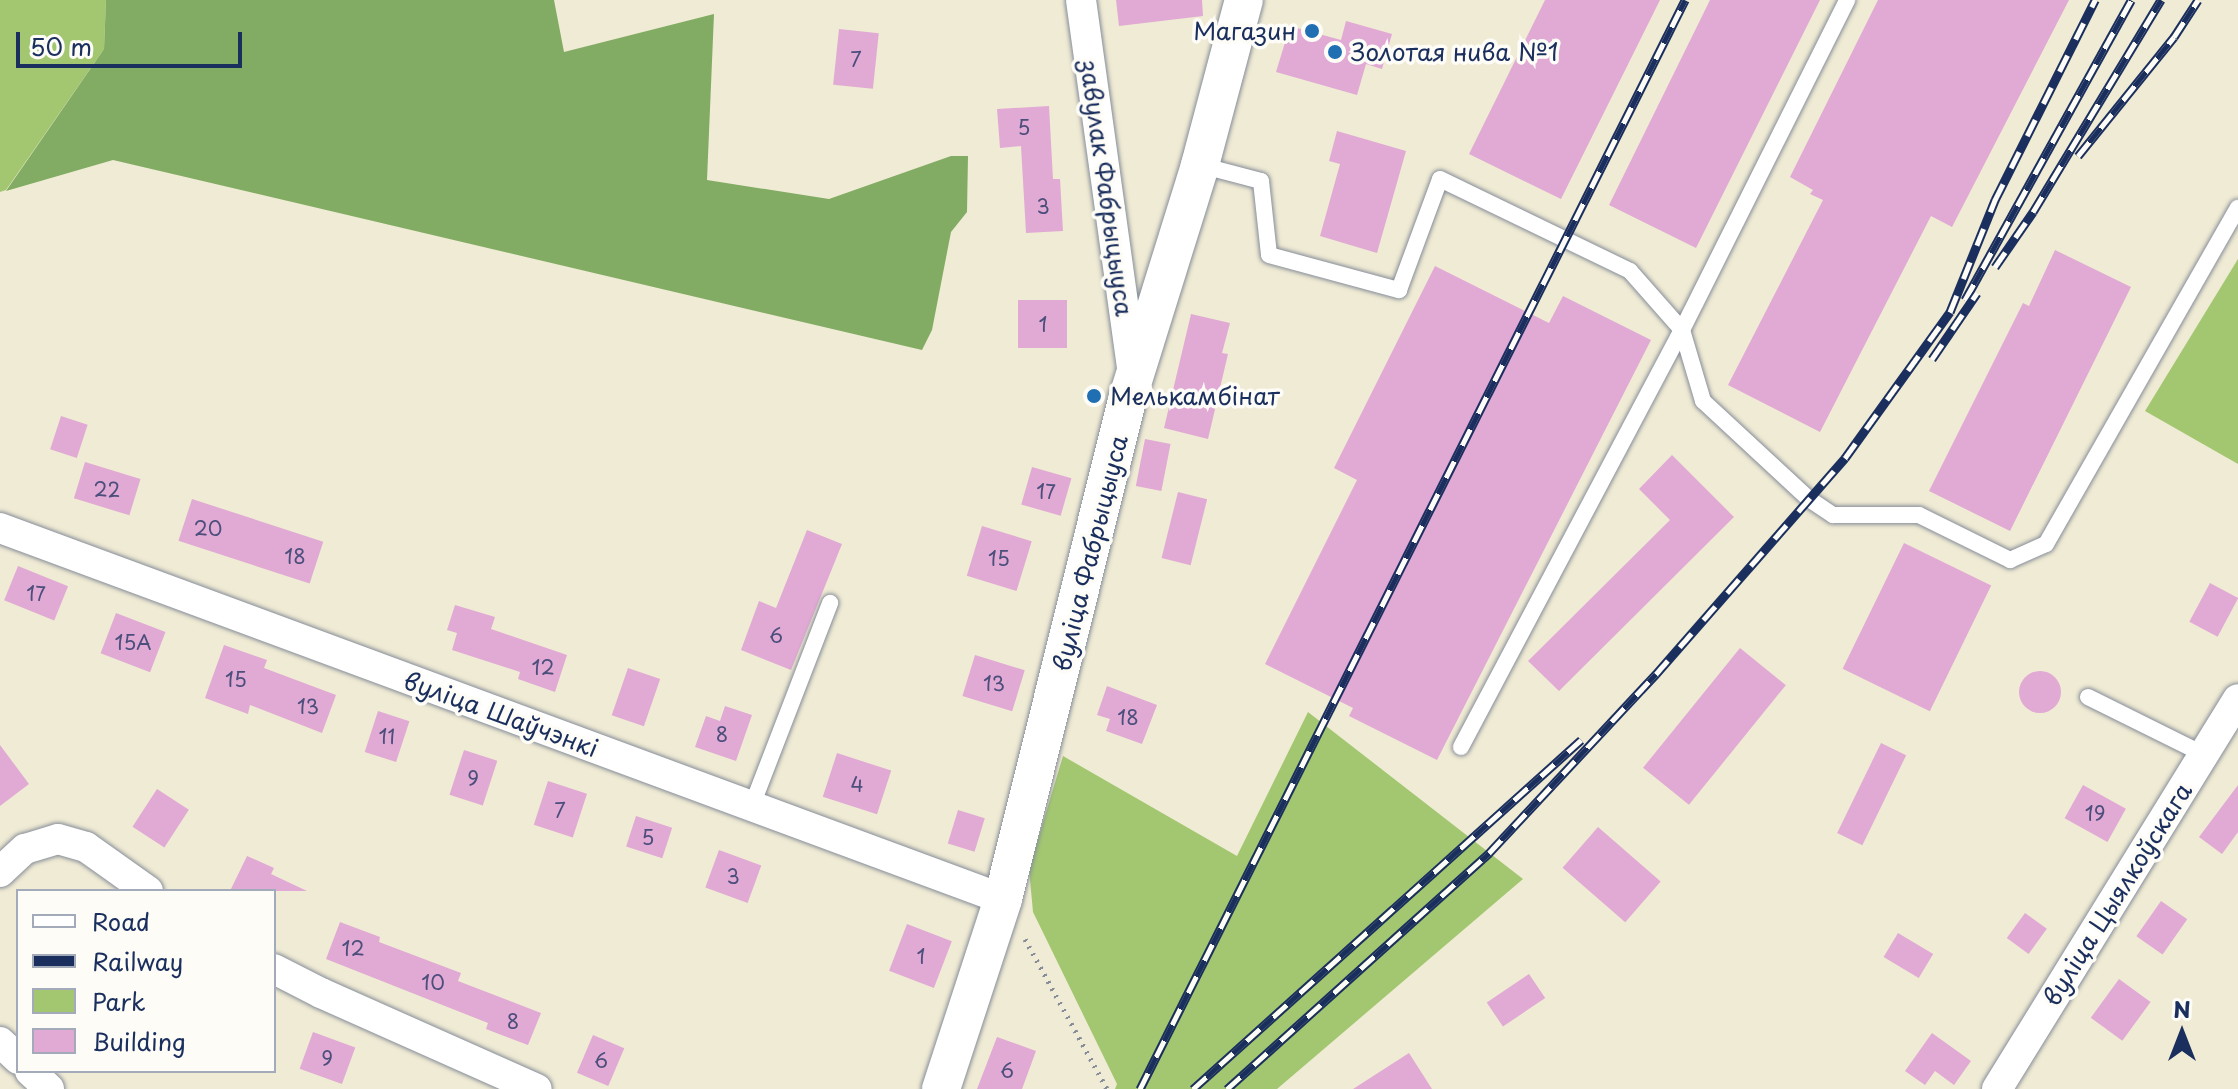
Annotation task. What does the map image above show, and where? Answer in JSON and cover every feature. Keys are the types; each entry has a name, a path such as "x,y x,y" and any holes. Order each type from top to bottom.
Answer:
{"street":[{"name":"завулак Фабрыцыуса","path":"1081,0 1133,377"},
{"name":"вуліца Фабрыцыуса","path":"941,1089 1003,899 1133,377 1200,165 1244,0"},
{"name":"вуліца Шаўчэнкі","path":"0,528 1003,899"},
{"name":"вуліца Цыялкоўскага","path":"1997,1089 2237,702"},
{"path":"0,872 25,849 58,839 86,847 145,889"},
{"path":"276,970 537,1089"},
{"path":"0,1042 16,1057"},
{"path":"32,1073 49,1089"}],"lane":[{"path":"1461,747 1682,330 1847,0"},
{"path":"1200,165 1261,181 1269,255 1399,290 1440,179 1630,271 1682,330 1703,401 1809,499 1833,515 1919,515 2010,560 2046,544 2238,208"},
{"path":"751,808 830,603"},
{"path":"2088,697 2203,754"}],"path":[{"path":"1003,899 1107,1089"}],"green space":[{"path":"0,0 106,0 104,49 6,190 0,192"},
{"path":"106,0 554,0 564,52 714,14 707,180 829,199 951,156 968,156 967,212 951,232 932,330 922,350 113,160 6,191 104,49"},
{"path":"2238,259 2238,464 2145,411"},
{"path":"1308,712 1523,879 1277,1089 1115,1089 1117,1084 1033,912 1029,869 1063,756 1237,856"}],"building":[{"path":"1116,0 1202,0 1203,16 1119,26"},
{"path":"1545,0 1660,0 1561,199 1469,154"},
{"path":"1710,0 1820,0 1696,248 1609,205"},
{"path":"1878,0 2069,0 1952,227 1931,216 1820,432 1728,385 1823,200 1810,194 1813,190 1790,177"},
{"name":"Золотая нива №1","path":"1346,21 1392,34 1382,69 1366,64 1357,95 1276,72 1290,26 1341,40"},
{"path":"839,29 879,33 873,89 833,85"},
{"path":"1049,106 1053,179 1060,179 1063,231 1026,233 1021,146 1000,148 997,109"},
{"path":"1337,131 1406,151 1377,253 1320,236 1340,164 1329,161"},
{"path":"2055,250 2131,287 2010,531 1929,491 2023,303 2029,306"},
{"path":"1435,266 1549,323 1563,296 1651,340 1437,760 1349,716 1353,708 1265,664 1357,480 1334,468"},
{"path":"1018,300 1067,300 1067,348 1018,348"},
{"path":"1191,314 1230,323 1222,353 1228,354 1208,439 1164,428"},
{"path":"61,416 88,425 77,458 50,449"},
{"path":"1145,439 1171,444 1161,491 1136,486"},
{"path":"1672,455 1734,517 1559,691 1528,661 1670,520 1639,489"},
{"path":"85,462 140,479 129,515 74,498"},
{"path":"1032,467 1071,478 1061,516 1021,504"},
{"path":"1178,492 1207,499 1191,565 1162,558"},
{"path":"192,499 323,542 310,583 178,541"},
{"path":"982,526 1032,541 1017,591 967,576"},
{"path":"807,530 842,544 791,670 741,650 759,601 776,608"},
{"path":"1904,543 1991,586 1930,711 1843,669"},
{"path":"18,566 68,586 54,621 4,600"},
{"path":"2210,583 2238,598 2218,637 2189,622"},
{"path":"455,605 495,617 491,629 567,655 555,692 518,679 520,672 452,650 457,633 447,630"},
{"path":"116,613 165,632 150,672 101,653"},
{"path":"224,645 267,660 264,668 336,695 322,733 250,705 248,714 205,698"},
{"path":"1740,648 1786,685 1689,805 1643,768"},
{"path":"975,655 1025,670 1012,711 962,696"},
{"path":"628,668 660,679 644,726 612,715"},
{"path":"2040,671 2055,677 2061,692 2055,707 2040,713 2025,707 2019,692 2025,677"},
{"path":"1107,686 1157,705 1142,744 1106,731 1110,719 1097,715"},
{"path":"725,706 752,715 736,761 695,747 706,716 720,721"},
{"path":"378,711 409,721 396,762 365,752"},
{"path":"1881,743 1906,755 1862,845 1837,833"},
{"path":"0,745 29,784 0,806"},
{"path":"464,750 497,761 483,806 449,795"},
{"path":"837,753 891,771 877,814 823,797"},
{"path":"548,781 587,794 573,837 534,825"},
{"path":"2083,785 2126,809 2107,842 2065,818"},
{"path":"2238,785 2238,832 2222,854 2199,837"},
{"path":"157,789 189,810 164,847 132,827"},
{"path":"958,810 985,818 975,852 948,843"},
{"path":"636,816 672,828 662,858 626,846"},
{"path":"1598,827 1661,881 1625,922 1563,868"},
{"path":"719,850 761,865 748,903 705,888"},
{"path":"247,856 274,868 271,874 307,891 276,889 231,889"},
{"path":"2161,901 2187,919 2163,955 2136,936"},
{"path":"2025,913 2047,929 2029,954 2007,938"},
{"path":"340,922 380,937 379,942 461,973 458,981 541,1013 528,1045 486,1029 488,1023 326,959"},
{"path":"907,924 952,941 934,988 889,971"},
{"path":"1898,933 1933,954 1919,978 1884,957"},
{"path":"1529,974 1545,998 1503,1027 1487,1003"},
{"path":"2119,979 2151,1002 2122,1041 2091,1018"},
{"path":"313,1032 355,1047 342,1084 300,1069"},
{"path":"1932,1033 1971,1061 1954,1085 1935,1071 1925,1085 1905,1071"},
{"path":"593,1035 624,1048 608,1086 577,1073"},
{"path":"997,1037 1036,1051 1022,1089 977,1089"},
{"path":"1409,1053 1432,1089 1353,1089"}],"railway":[{"path":"1140,1089 1685,0"},
{"path":"1227,1089 1489,853 1656,674 1845,458 1950,312 1995,200 2095,0"},
{"path":"1965,300 2131,0"},
{"path":"1995,267 2033,212 2161,0"},
{"path":"2078,156 2174,37 2198,0"},
{"path":"1932,359 1977,293"},
{"path":"1193,1089 1581,740"}],"place":[{"name":"Магазин","path":"1312,31"},
{"name":"Золотая нива №1","path":"1335,52"},
{"name":"Мелькамбінат","path":"1094,396"}]}
